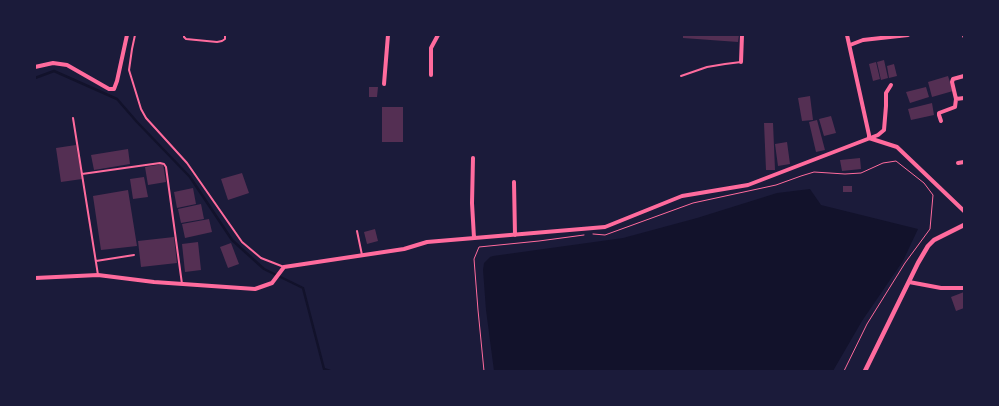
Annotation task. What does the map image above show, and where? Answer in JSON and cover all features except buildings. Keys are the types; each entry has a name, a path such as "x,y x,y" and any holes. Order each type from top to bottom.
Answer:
{"street":[{"path":"35,67 53,63 67,65 109,89 114,89 118,81 127,35"},
{"path":"384,84 388,35"},
{"path":"431,75 432,48 438,35"},
{"path":"741,62 742,35"},
{"path":"847,35 870,135 869,138"},
{"path":"850,45 863,40 908,35"},
{"path":"941,121 939,113 955,107 956,99 952,82 954,79 964,76"},
{"path":"35,278 98,276 255,289 272,283 284,267 404,249 428,242 605,227 682,196 748,185 878,135 884,130 886,93 891,84"},
{"path":"956,99 964,98"},
{"path":"869,138 897,146 964,211"},
{"path":"473,158 472,203 474,238"},
{"path":"958,163 964,162"},
{"path":"514,182 514,235"},
{"path":"866,371 928,246 934,240 964,225"},
{"path":"909,282 941,288 964,288"}],"lane":[{"path":"135,35 129,70 141,109 146,118 187,163 242,242 261,258 284,267"},
{"path":"184,35 186,38 222,42 225,39 225,35"},
{"path":"681,76 707,67 741,62"},
{"path":"73,118 98,276"},
{"path":"82,174 164,164 166,167 182,284"},
{"path":"357,231 362,255"},
{"path":"96,261 134,255"}],"path":[{"path":"894,161 894,157 900,150"},
{"path":"484,371 474,259 479,247 591,234 605,235 693,203 776,185 814,172 861,173 883,163 896,161 924,183 933,195 930,230 905,263 867,324 844,371"}],"shaded area":[{"path":"810,189 821,205 918,229 903,261 862,321 833,371 494,371 483,270 484,263 490,257 623,238 697,218 777,193"}],"waterway":[{"path":"35,78 54,71 117,99 190,177 232,240 264,269 303,288 324,369 330,371"}]}
